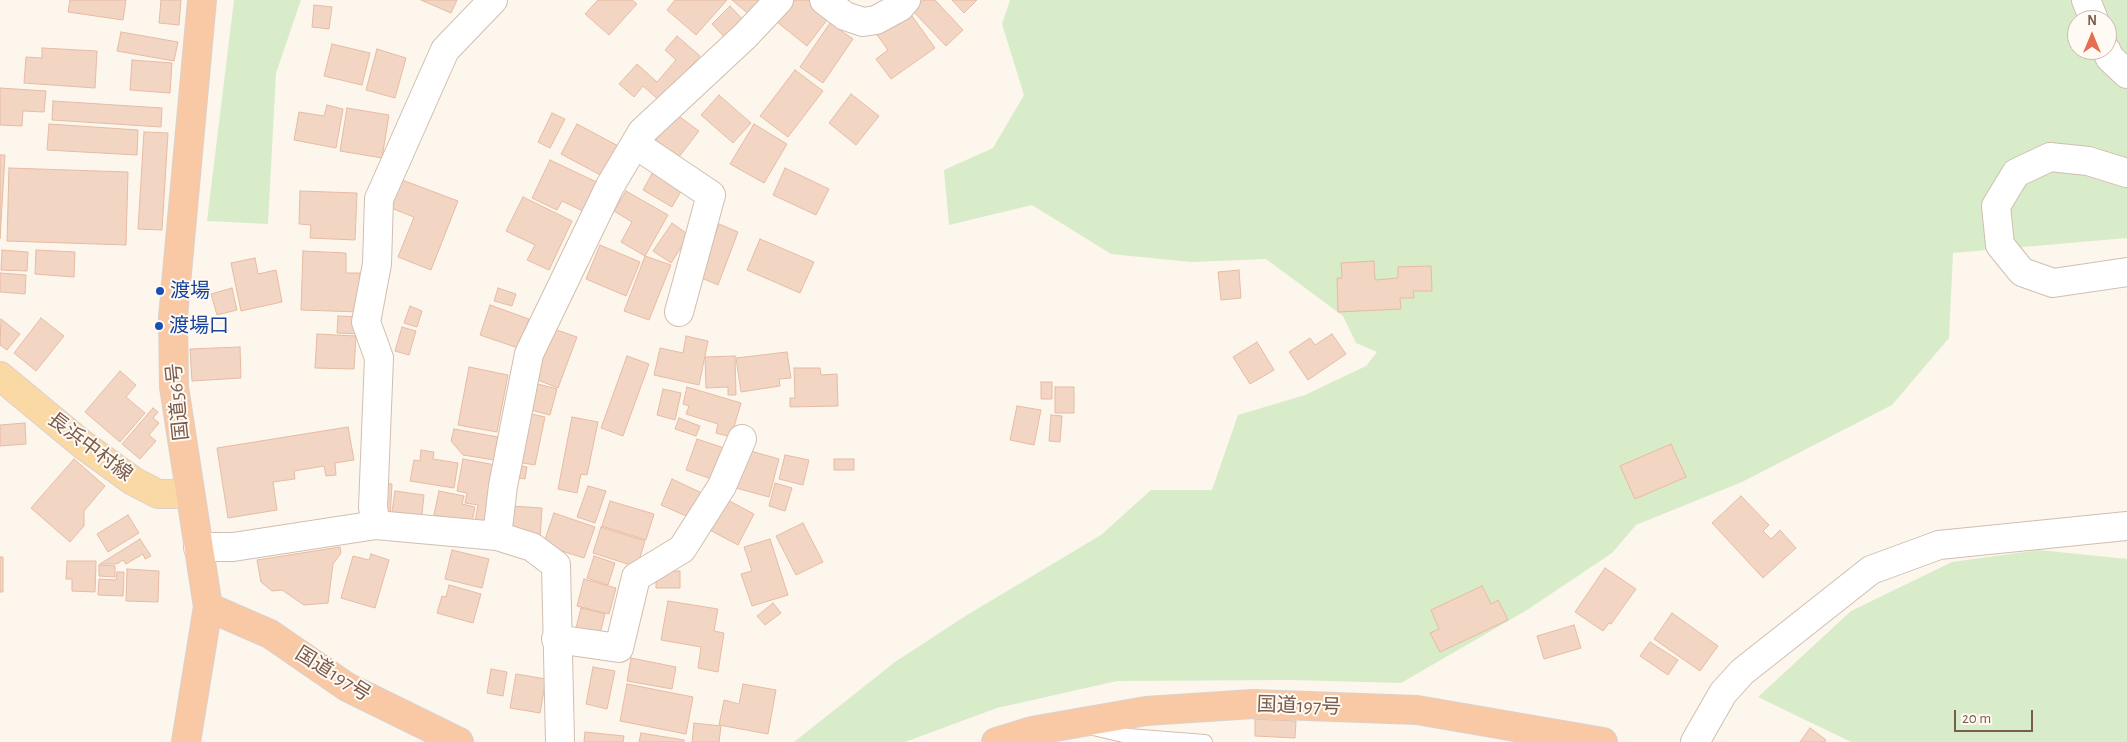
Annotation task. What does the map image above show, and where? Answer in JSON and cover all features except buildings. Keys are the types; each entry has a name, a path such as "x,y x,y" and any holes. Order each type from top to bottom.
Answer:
{"highway":[{"name":"国道56号","path":"186,741 208,607 189,494 174,387 172,317 202,0"},
{"name":"国道197号","path":"208,607 270,634 347,687 459,742"},
{"name":"国道197号","path":"996,742 1032,731 1146,711 1262,704 1417,710 1603,742"}],"main road":[{"name":"長浜中村線","path":"0,376 82,444 133,481 158,494 189,494"}],"street":[{"path":"376,525 373,507 379,358 366,322 377,264 379,199 445,50 493,0"},
{"path":"496,536 530,354 610,186 642,132 745,36 779,0"},
{"path":"824,0 845,16 863,22 876,20 900,7 906,0"},
{"path":"2112,60 2127,74"},
{"path":"635,144 711,195 679,312"},
{"path":"2127,173 2088,161 2050,157 2016,173 1996,206 2000,245 2022,272 2052,283 2127,272"},
{"path":"556,639 618,648 636,577 682,549 722,486 742,439"},
{"path":"198,547 233,547 376,525 496,536 532,547 556,565 556,639 561,716 560,742"},
{"path":"1695,742 1723,693 1742,672 1871,570 1938,545 2127,526"}],"lane":[{"path":"1074,724 1128,736 1205,742"}],"green space":[{"path":"234,0 301,0 276,73 268,224 207,221"},
{"path":"1010,0 2127,0 2127,238 1953,253 1949,338 1892,405 1742,482 1636,525 1612,553 1527,610 1401,683 1291,680 1117,681 997,708 905,742 794,742 895,662 967,615 1101,535 1151,490 1212,490 1238,415 1305,395 1366,366 1377,352 1356,343 1343,316 1266,259 1191,262 1111,254 1032,205 949,225 944,170 993,148 1024,95 1002,24"},
{"path":"2039,550 2127,559 2127,742 1851,742 1758,697 1851,611 1952,562"}],"place":[{"name":"渡場","path":"160,291"},
{"name":"渡場口","path":"159,326"}]}
